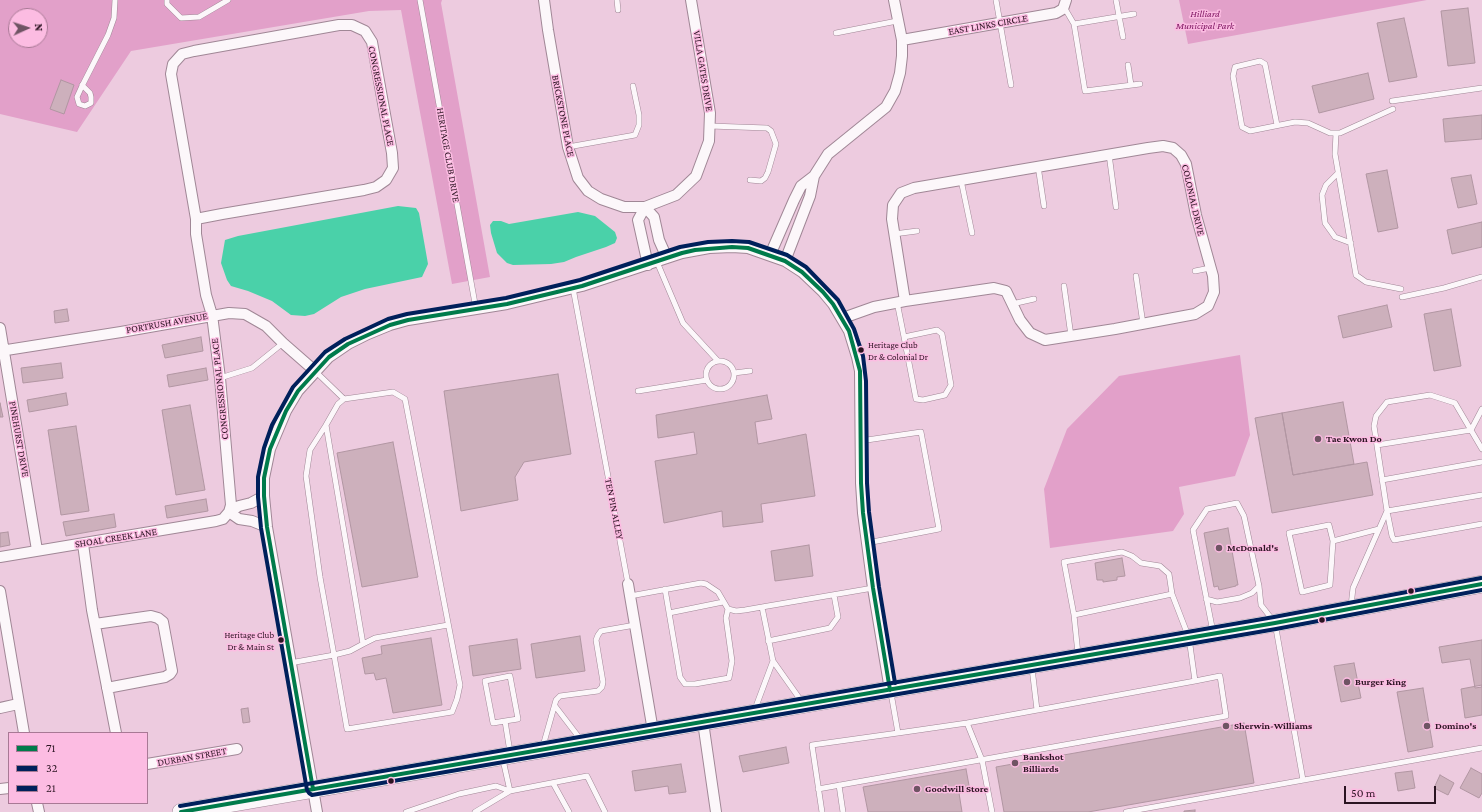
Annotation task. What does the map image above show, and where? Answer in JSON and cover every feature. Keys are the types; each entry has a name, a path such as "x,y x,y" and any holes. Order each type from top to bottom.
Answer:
{"main road":[{"path":"181,812 1213,634 1482,584"}],"street":[{"name":"BRICKSTONE PLACE","path":"544,0 568,147 578,178 588,191 601,199 624,207 645,207"},
{"name":"VILLA GATES DRIVE","path":"645,207 676,195 696,176 709,141 710,113 691,0"},
{"path":"770,255 801,186 814,176 828,154 886,107 895,90 900,73 902,40 894,0"},
{"name":"EAST LINKS CIRCLE","path":"902,40 1056,13 1062,9 1065,3"},
{"name":"CONGRESSIONAL PLACE","path":"196,219 364,190 376,187 386,180 393,168 392,153 372,42 365,31 352,25 339,26 194,50 182,54 173,64 171,74 196,219 196,234 206,295 212,315 220,378 231,505 229,512"},
{"name":"COLONIAL DRIVE","path":"842,318 874,307 901,301 994,288 1006,291 1020,320 1030,333 1045,340 1195,314 1208,306 1214,292 1210,268 1196,215 1186,164 1181,155 1173,148 1163,146 914,188 901,193 893,205 892,219 901,301"},
{"path":"785,261 810,196 814,176"},
{"path":"652,263 638,220 645,207 654,217 659,240 667,258"},
{"path":"316,812 267,527 264,496 264,478 270,449 278,427 298,392 329,357 348,344 385,327 408,320 506,304 573,288 695,250 732,246 748,248 785,261 802,272 834,304 854,345 860,371 861,483 867,543 890,690"},
{"name":"PORTRUSH AVENUE","path":"2,350 121,332 212,315 229,313 245,314 266,326 315,371"},
{"name":"PINEHURST DRIVE","path":"0,328 2,350 37,550"},
{"name":"SHOAL CREEK LANE","path":"0,557 216,521 223,519 229,512 239,506 251,503 264,496"},
{"path":"229,512 239,519 252,521 267,527"},
{"path":"83,544 95,624 116,732"},
{"name":"TEN PIN ALLEY","path":"628,584 634,625 654,731"},
{"path":"0,591 4,640 24,732"},
{"path":"95,624 151,616 158,618 163,622 167,643 172,670 170,674 165,677 107,688"},
{"path":"0,708 18,704"},
{"path":"703,722 716,812"},
{"name":"DURBAN STREET","path":"148,764 237,749"}],"lane":[{"path":"82,85 108,35 114,18 115,0"},
{"path":"168,0 166,4 181,18 199,17 228,0"},
{"name":"HERITAGE CLUB DRIVE","path":"420,0 476,309"},
{"path":"617,0 618,10"},
{"path":"996,0 1011,85"},
{"path":"1116,0 1123,37"},
{"path":"1065,3 1074,24 1084,91 1140,84"},
{"path":"1074,24 1134,14"},
{"path":"836,33 897,21"},
{"path":"1277,125 1265,64 1260,61 1235,67 1233,76 1242,127 1250,131 1295,122 1308,123 1330,133 1340,133 1394,109"},
{"path":"1128,65 1131,85"},
{"path":"568,147 635,135 639,125 639,115 633,86"},
{"path":"1392,101 1482,88"},
{"path":"710,126 767,128 771,131 776,144 768,172 765,178 761,181 750,180"},
{"path":"1336,133 1335,154 1356,275 1366,282 1401,289"},
{"path":"1109,154 1116,206"},
{"path":"1038,166 1044,206"},
{"path":"1338,173 1326,185 1322,195 1325,223 1335,237 1351,244"},
{"path":"961,180 972,233"},
{"path":"894,234 917,230"},
{"path":"652,263 683,323 718,361"},
{"path":"1195,271 1210,268"},
{"path":"1136,276 1143,324"},
{"path":"1402,297 1444,288 1482,277"},
{"path":"1064,286 1071,336"},
{"name":"TEN PIN ALLEY","path":"573,288 628,584"},
{"path":"1012,304 1034,299"},
{"path":"901,301 904,337 916,398 923,400 945,395 950,385 942,334 937,330 904,337"},
{"path":"220,378 252,368 283,343"},
{"path":"718,361 722,361 730,365 734,373 732,381 726,388 722,389 713,387 707,380 707,370 709,366 718,361"},
{"path":"315,371 344,399"},
{"path":"734,373 750,371"},
{"path":"638,391 707,380"},
{"path":"393,392 406,399 460,685 452,712 347,729 320,577 306,476 310,450 338,404 344,399 393,392"},
{"path":"1482,449 1456,403 1430,395 1387,402 1376,416 1374,426 1387,511 1394,540 1482,524"},
{"path":"1471,430 1482,409"},
{"path":"326,425 363,644"},
{"path":"1377,445 1471,430"},
{"path":"860,441 921,432 938,529 867,543"},
{"path":"1382,480 1482,462"},
{"path":"1387,511 1482,495"},
{"path":"1213,634 1193,530 1207,509 1237,503 1244,516 1259,586 1261,605 1275,623 1303,780"},
{"path":"1350,609 1353,588 1387,511"},
{"path":"1329,525 1333,540 1330,585 1302,592 1289,533 1329,525"},
{"path":"1333,540 1379,529"},
{"path":"1079,657 1074,615 1064,562 1122,552 1132,556 1141,563 1160,566 1169,574 1172,594 1188,638 1195,681"},
{"path":"630,596 701,583 706,584 718,592 728,609 736,611 873,588"},
{"path":"1206,599 1217,602 1240,598 1252,593 1259,586"},
{"path":"665,589 680,677 685,684 695,684 729,678 732,661 726,618 728,609"},
{"path":"768,641 830,628 838,617 834,594"},
{"path":"1074,615 1172,594"},
{"path":"669,613 723,602"},
{"path":"762,607 773,661 804,705"},
{"path":"290,663 350,651 375,638 448,625"},
{"path":"542,750 556,700 560,696 598,691 602,687 603,682 596,640 598,635 601,631 634,625"},
{"path":"754,714 773,661"},
{"path":"1032,665 1037,710"},
{"path":"510,676 518,719 505,721 494,723 485,681 510,676"},
{"path":"818,789 1226,716 1220,676 967,723 898,732 812,746 818,789 822,812"},
{"path":"890,690 898,732"},
{"path":"555,706 583,743"},
{"path":"505,721 506,756 510,791"},
{"path":"967,723 982,760 992,812"},
{"path":"1126,812 1482,748"},
{"path":"475,812 510,791 587,776 605,812"},
{"path":"553,782 569,812"},
{"path":"839,785 843,812"},
{"path":"406,812 466,792 496,786 510,791"}],"green space":[{"path":"0,0 442,0 441,3 490,277 452,284 401,10 369,11 131,51 77,132 0,114"},
{"name":"Hilliard Municipal Park","path":"1179,0 1427,0 1188,44"},
{"path":"1240,355 1250,435 1235,476 1179,487 1184,514 1173,531 1050,548 1044,489 1067,429 1119,376"}],"shaded area":[{"path":"398,206 416,208 419,213 428,264 422,277 365,289 341,297 314,314 305,316 291,315 272,301 231,286 227,280 221,263 225,240 238,236"},
{"path":"578,212 595,216 615,232 617,238 615,243 564,262 551,264 513,265 507,263 497,253 490,225 493,221 501,221 509,224"}],"building":[{"path":"1468,8 1475,63 1448,66 1441,11"},
{"path":"1404,18 1417,77 1389,82 1377,23"},
{"path":"1368,73 1374,99 1319,113 1312,86"},
{"path":"61,80 74,85 64,114 50,109"},
{"path":"1482,115 1482,139 1445,142 1443,119"},
{"path":"1387,170 1398,228 1378,232 1366,174"},
{"path":"1471,175 1477,204 1458,208 1451,178"},
{"path":"1482,222 1482,247 1452,254 1447,230"},
{"path":"1387,305 1392,327 1343,338 1338,316"},
{"path":"67,309 69,321 55,323 54,311"},
{"path":"1451,309 1461,366 1434,371 1424,314"},
{"path":"201,337 203,351 165,358 162,345"},
{"path":"61,363 63,378 23,383 21,368"},
{"path":"206,368 208,380 169,387 167,375"},
{"path":"558,374 571,454 524,462 515,477 518,500 461,511 444,391"},
{"path":"66,393 68,405 29,412 27,400"},
{"path":"767,395 772,419 755,422 758,444 806,434 815,496 761,504 763,522 723,527 722,511 664,523 655,461 697,454 694,432 658,438 656,415"},
{"name":"Tae Kwon Do","path":"1343,402 1354,464 1293,475 1282,413"},
{"path":"0,403 3,417 0,417"},
{"path":"190,405 205,490 176,495 162,410"},
{"path":"1282,413 1293,475 1367,462 1373,495 1272,513 1255,418"},
{"path":"76,426 89,511 61,515 48,430"},
{"path":"393,442 418,577 362,587 337,453"},
{"path":"206,499 208,511 167,518 165,506"},
{"path":"114,514 116,527 66,536 63,522"},
{"name":"McDonald's","path":"1228,528 1238,585 1219,590 1218,586 1214,587 1204,533"},
{"path":"8,532 10,545 0,547 0,533"},
{"path":"809,545 813,576 775,581 771,551"},
{"path":"1122,558 1125,576 1117,577 1117,580 1103,582 1103,580 1097,580 1095,563"},
{"path":"580,636 585,671 536,678 531,644"},
{"path":"431,638 442,705 393,713 386,678 376,680 374,673 365,674 362,658 382,654 381,646"},
{"path":"517,639 521,669 473,676 469,646"},
{"path":"1482,640 1482,687 1475,688 1470,659 1442,663 1439,647"},
{"name":"Burger King","path":"1354,663 1361,698 1341,702 1334,666"},
{"path":"1482,685 1482,715 1465,718 1461,689"},
{"path":"1423,688 1433,747 1408,752 1397,692"},
{"path":"248,708 250,722 243,723 241,709"},
{"path":"1244,723 1254,783 1088,812 1004,812 996,767"},
{"path":"786,747 789,763 743,772 739,756"},
{"path":"681,764 686,792 669,794 668,786 635,791 632,771"},
{"path":"1471,768 1482,774 1482,793 1479,798 1460,788"},
{"name":"Goodwill Store","path":"966,769 970,791 959,793 962,812 868,812 863,787"},
{"path":"1412,771 1415,788 1398,791 1395,773"},
{"path":"1440,775 1454,783 1448,795 1434,788"},
{"path":"1195,810 1195,812 1184,812 1184,811"}],"transit line":[{"name":"32","path":"895,683 879,587 869,512 867,483 866,381 863,356 854,329 838,300 806,267 787,255 749,242 708,242 680,247 580,280 506,298 407,314 388,319 345,339 325,352 293,387 272,425 264,448 258,477 261,528 307,790 312,795 1276,629 1482,590"},
{"name":"71","path":"313,789 267,527 264,496 264,478 270,449 286,411 298,391 329,357 348,344 390,325 408,320 507,304 582,286 695,250 732,247 748,248 785,261 802,272 823,292 833,304 849,331 860,371 861,483 863,513 873,588 890,690"},
{"name":"21","path":"180,806 1274,617 1481,578"},
{"name":"71","path":"181,812 1275,623 1482,584"}],"place":[{"name":"Heritage Club Dr & Colonial Dr","path":"861,350"},
{"name":"Tae Kwon Do","path":"1318,439"},
{"name":"McDonald's","path":"1219,548"},
{"name":"Heritage Club Dr & Main St","path":"281,640"},
{"name":"Burger King","path":"1347,682"},
{"name":"Sherwin-Williams","path":"1226,726"},
{"name":"Domino's","path":"1427,726"},
{"name":"Bankshot Billiards","path":"1015,763"},
{"name":"Goodwill Store","path":"917,789"}]}
